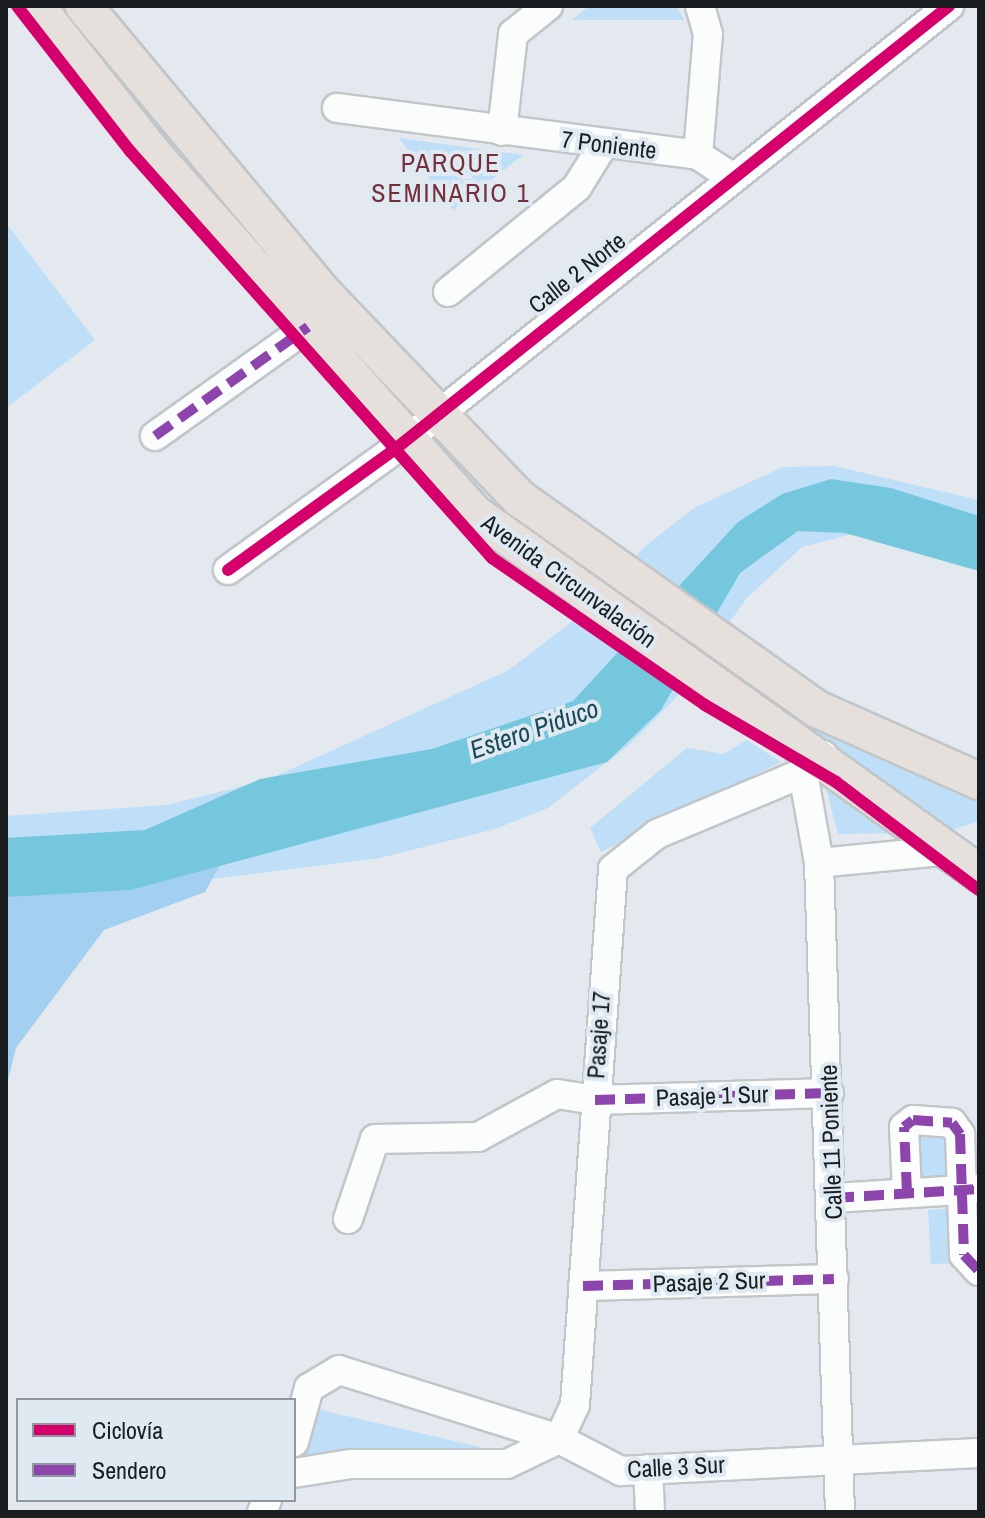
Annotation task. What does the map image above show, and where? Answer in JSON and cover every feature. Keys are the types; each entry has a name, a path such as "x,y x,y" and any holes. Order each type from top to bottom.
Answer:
{"main road":[{"name":"Avenida Circunvalación","path":"36,6 154,155 408,438 517,549 739,680"},
{"name":"Avenida Circunvalación","path":"84,6 182,132 437,413 546,518 739,680 813,764 970,854"},
{"path":"739,680 979,781"}],"street":[{"path":"698,155 708,34 700,6"},
{"name":"Calle 2 Norte","path":"228,570 408,438 949,6"},
{"path":"502,131 513,34 535,9"},
{"name":"7 Poniente","path":"337,108 698,155 733,178"},
{"path":"448,292 577,187 603,145"},
{"path":"155,436 308,327"},
{"name":"Calle 11 Poniente","path":"813,764 834,1198 840,1512"},
{"name":"Pasaje 17","path":"559,1439 575,1405 613,869 657,834 813,764"},
{"path":"819,863 970,854"},
{"name":"Pasaje 1 Sur","path":"348,1219 375,1139 472,1138 557,1094 595,1100 829,1093"},
{"path":"907,1192 904,1127 942,1118 960,1134 972,1189 964,1255 979,1271"},
{"path":"834,1198 972,1189"},
{"name":"Pasaje 2 Sur","path":"583,1286 834,1279"},
{"name":"Calle 3 Sur","path":"296,1435 309,1388 339,1370 559,1439 602,1466 648,1469 840,1457 979,1453"},
{"path":"296,1473 351,1464 507,1464 559,1439"},
{"path":"648,1469 650,1512"}],"shaded area":[{"path":"589,6 677,6 684,20 572,20"},
{"path":"399,138 523,155 453,210"},
{"path":"6,223 95,340 6,408"},
{"path":"834,466 979,500 979,558 864,531 802,547 747,598 674,700 629,745 548,808 495,829 380,858 6,905 6,816 167,805 267,780 509,670 604,597 643,548 694,508 783,467"},
{"path":"727,664 979,795 979,821 945,832 724,669"},
{"path":"747,740 781,762 601,852 590,828 687,748 723,754"},
{"path":"824,781 905,833 838,834"},
{"path":"249,813 205,892 104,930 16,1048 6,1088 6,845 33,848"},
{"path":"942,1118 979,1189 979,1271 964,1190 907,1192 904,1127"},
{"path":"954,1208 957,1263 931,1264 928,1210"},
{"path":"308,1407 497,1451 303,1461"}],"water":[{"name":"Estero Piduco","path":"831,479 891,488 979,516 979,571 845,533 798,531 740,573 661,710 607,762 130,890 6,897 6,838 145,830 260,779 432,749 573,701 738,522 782,494"}],"marked path":[{"path":"155,436 308,327"},
{"path":"595,1100 829,1093"},
{"path":"907,1192 904,1127 913,1120 952,1123 960,1134 964,1255 979,1271"},
{"path":"834,1198 979,1189"},
{"path":"583,1286 834,1279"}],"cycle path":[{"path":"17,6 130,151 492,558 705,705 836,782 979,890"},
{"path":"228,570 394,450 949,6"}],"district":[{"name":"PARQUE SEMINARIO 1","path":"451,178"}]}
